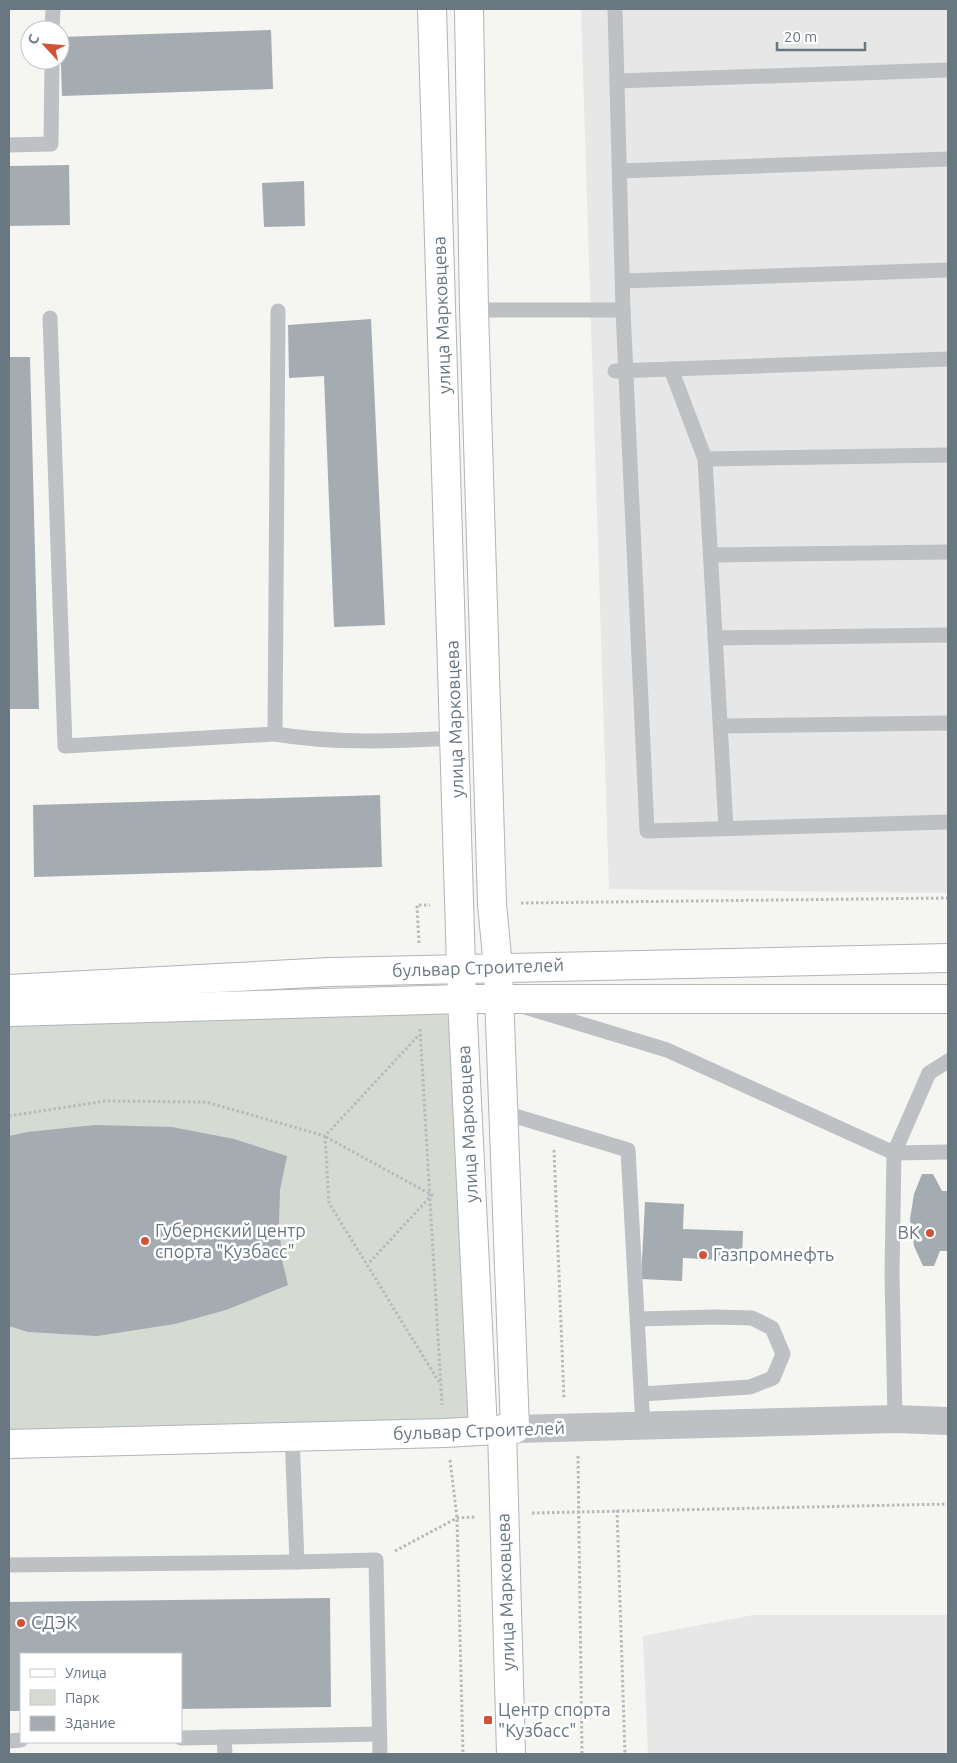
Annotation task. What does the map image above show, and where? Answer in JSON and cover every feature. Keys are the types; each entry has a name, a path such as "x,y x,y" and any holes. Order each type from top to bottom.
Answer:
{"main road":[{"name":"улица Марковцева","path":"432,9 456,738 462,998 500,1429 511,1754"},
{"name":"улица Марковцева","path":"469,9 474,310 492,904 498,967 502,1112 500,1429"},
{"name":"бульвар Строителей","path":"9,989 330,972 948,958"},
{"name":"бульвар Строителей","path":"9,1012 462,998 948,999"},
{"name":"бульвар Строителей","path":"12,1443 446,1433 500,1429"}],"street":[{"name":"бульвар Строителей","path":"500,1429 643,1427 895,1419 948,1421"}],"lane":[{"path":"615,9 623,281 620,370 647,831 948,822"},
{"path":"9,145 51,144 52,70"},
{"path":"617,82 948,70"},
{"path":"620,171 948,159"},
{"path":"623,281 948,270"},
{"path":"474,310 623,310"},
{"path":"275,734 278,311"},
{"path":"50,318 66,746 275,734 310,740 456,738"},
{"path":"620,370 948,359"},
{"path":"671,369 705,459 726,828"},
{"path":"705,459 948,455"},
{"path":"711,555 948,552"},
{"path":"716,638 948,635"},
{"path":"721,726 948,723"},
{"path":"499,999 667,1050 894,1153 948,1152"},
{"path":"895,1419 892,1274 894,1153 929,1073 948,1060"},
{"path":"502,1112 628,1150 643,1427"},
{"path":"638,1319 752,1318 772,1328 783,1354 773,1378 750,1387 642,1394"},
{"path":"292,1436 297,1562"},
{"path":"9,1565 376,1560 380,1754"},
{"path":"182,1738 379,1734"},
{"path":"224,1737 225,1754"}],"path":[{"path":"492,904 948,898"},
{"path":"422,999 420,1034 432,1196 440,1383 457,1518 463,1754"},
{"path":"420,1034 325,1136 330,1203 440,1383"},
{"path":"9,1116 106,1101 206,1102 325,1136 432,1196"},
{"path":"553,1127 567,1428 578,1457 582,1754"},
{"path":"368,1264 432,1196"},
{"path":"376,1560 457,1518 578,1511 948,1504"},
{"path":"617,1510 625,1754"}],"shaded area":[{"path":"581,9 948,9 948,893 609,889"},
{"path":"753,1615 948,1615 948,1754 648,1754 643,1636"}],"green space":[{"path":"462,999 483,1430 9,1444 9,1012"}],"building":[{"path":"271,30 273,89 62,96 61,70 70,70 70,37"},
{"path":"69,165 70,225 9,226 9,166"},
{"path":"304,181 305,226 264,227 262,183"},
{"path":"371,319 385,625 334,627 324,376 289,378 288,325"},
{"path":"9,357 30,357 39,709 9,709"},
{"path":"380,795 382,867 34,877 33,805"},
{"name":"Губернский центр спорта \"Кузбасс\"","path":"95,1125 172,1127 234,1139 287,1156 280,1190 279,1222 282,1260 288,1285 226,1310 175,1324 97,1336 28,1332 9,1326 9,1136 27,1132"},
{"name":"ВК","path":"922,1174 933,1174 942,1191 948,1191 948,1251 940,1251 934,1266 923,1266 914,1246 910,1219 914,1194"},
{"path":"645,1202 684,1204 683,1229 743,1231 742,1261 683,1258 682,1281 641,1279"},
{"path":"330,1598 331,1707 182,1709 182,1653 20,1653 20,1711 9,1711 9,1602"}],"place":[{"name":"ВК","path":"930,1233"},
{"name":"Губернский центр спорта \"Кузбасс\"","path":"145,1241"},
{"name":"Газпромнефть","path":"703,1255"},
{"name":"СДЭК","path":"21,1623"},
{"name":"Центр спорта \"Кузбасс\"","path":"488,1720"}]}
